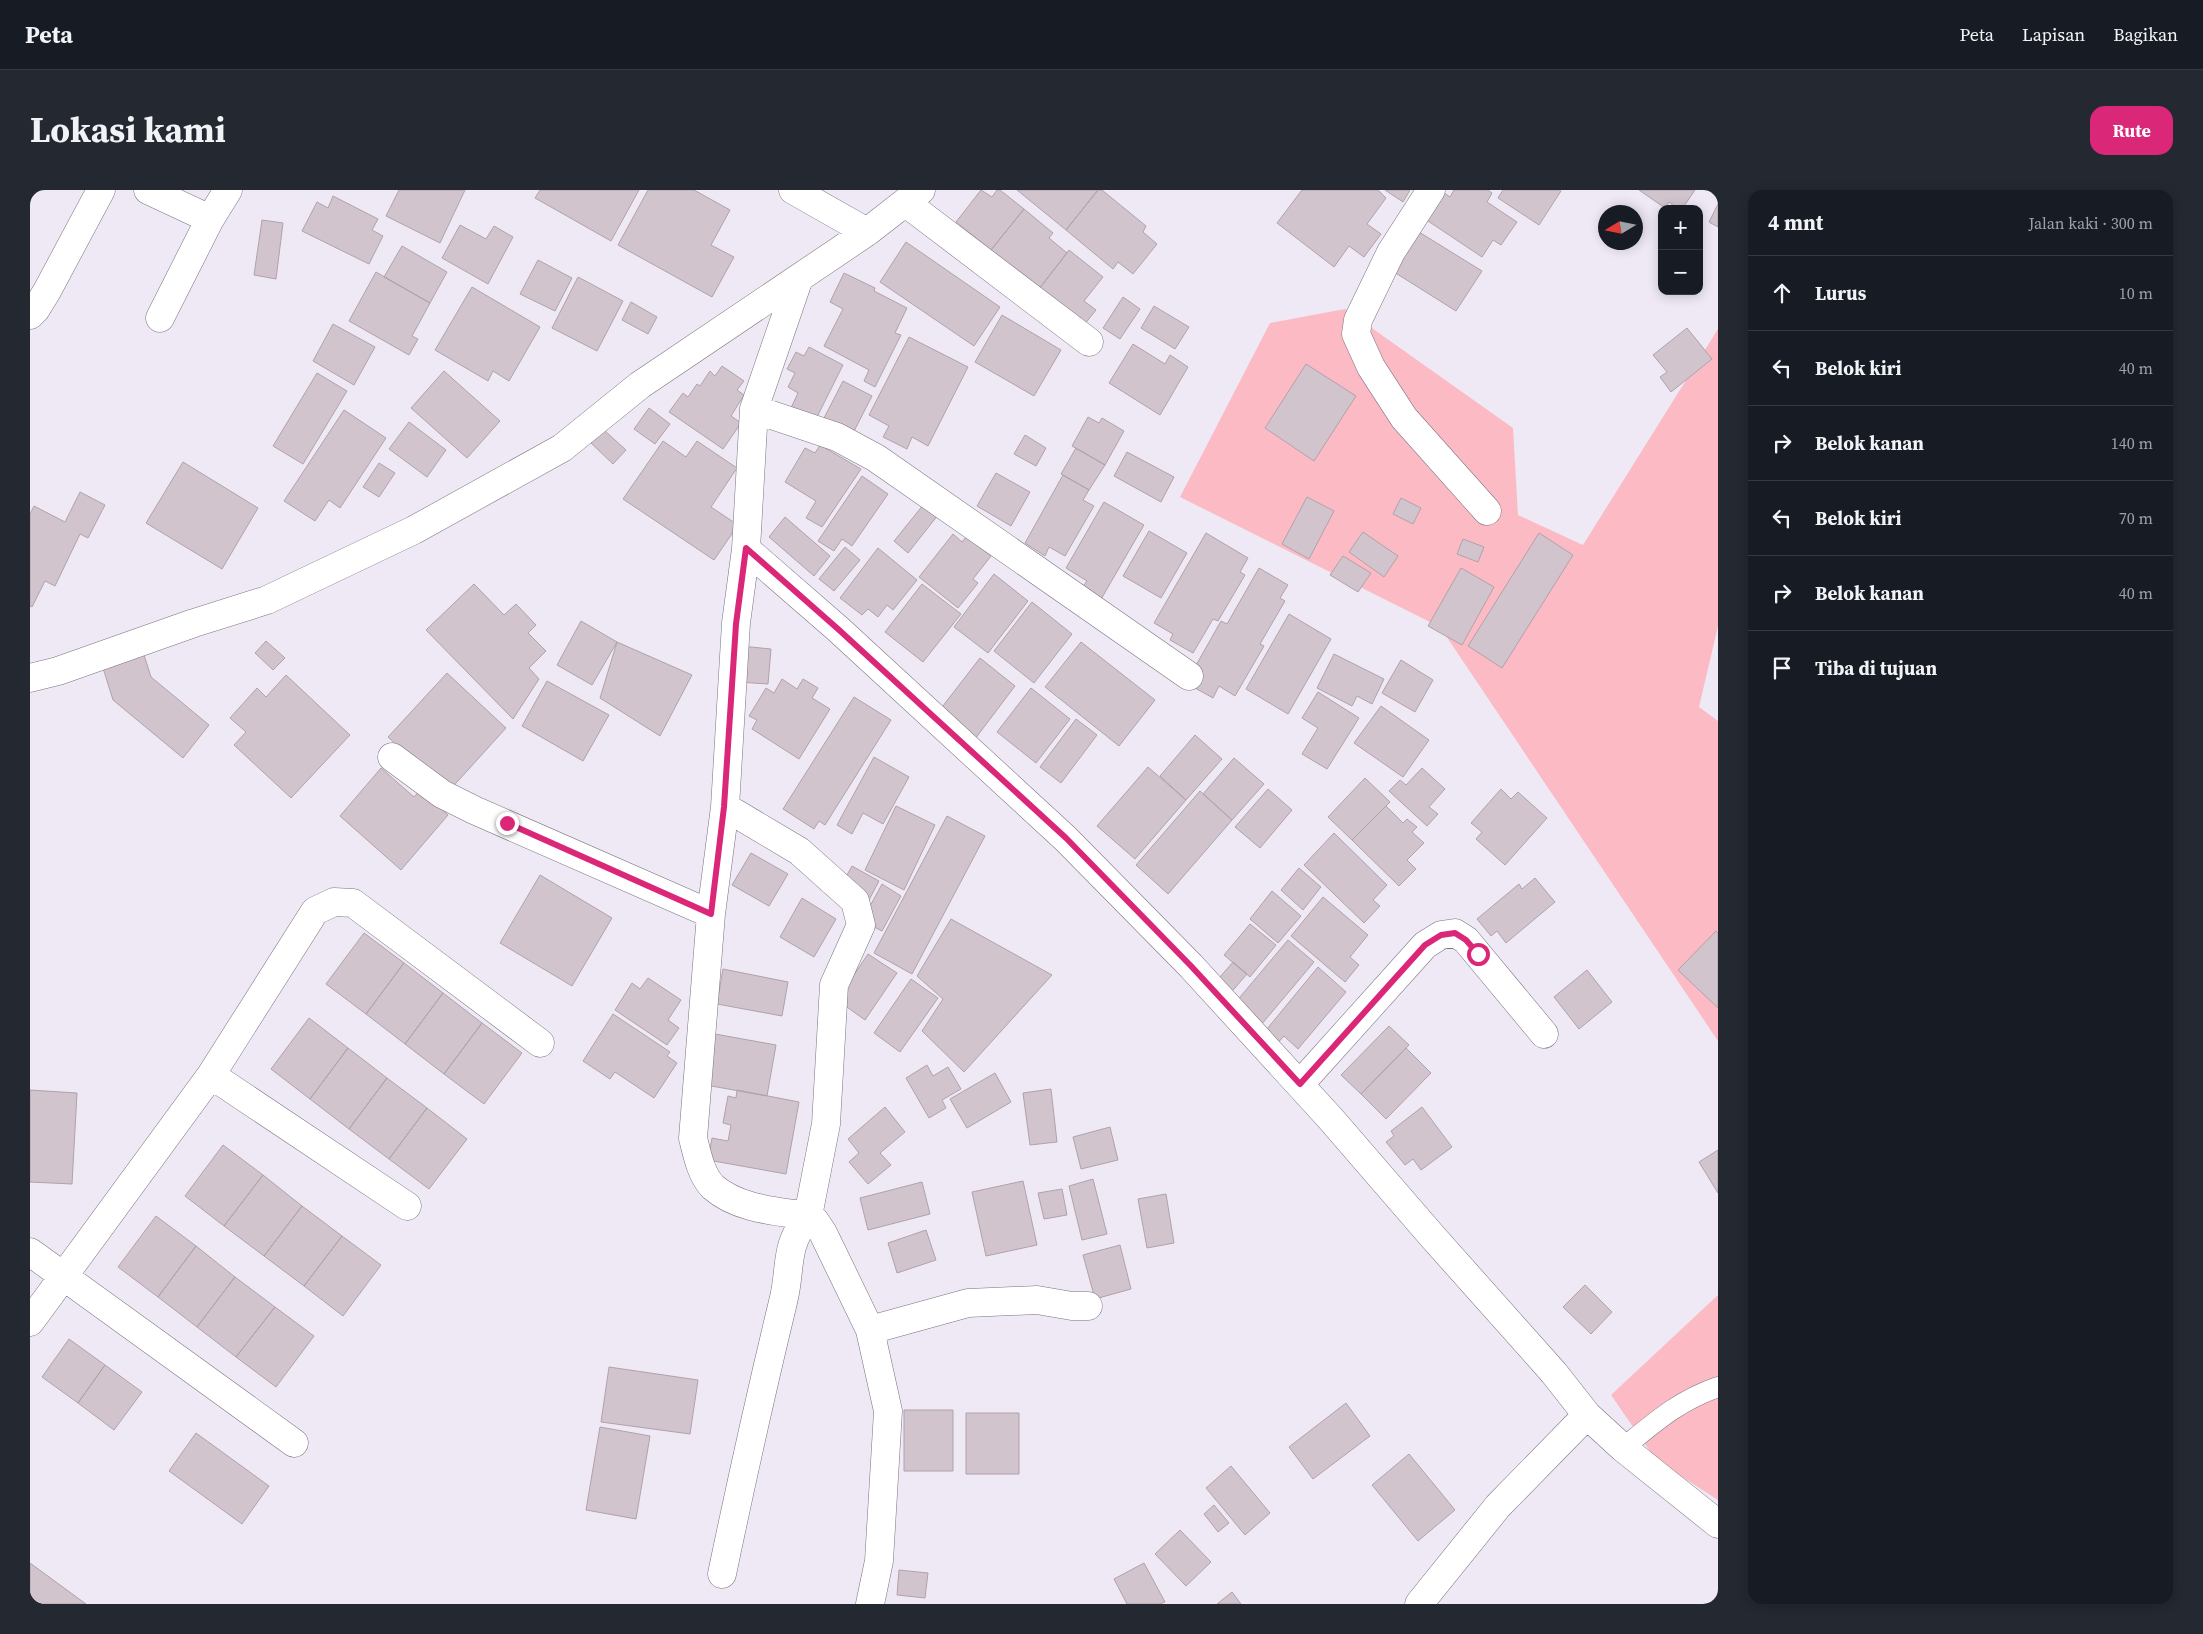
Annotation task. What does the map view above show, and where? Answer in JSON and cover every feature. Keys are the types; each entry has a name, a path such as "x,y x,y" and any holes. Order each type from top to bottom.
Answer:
{"street":[{"path":"30,315 47,291 101,190"},
{"path":"148,190 210,219"},
{"path":"160,318 210,219 228,190"},
{"path":"793,190 866,232"},
{"path":"1432,190 1391,252 1358,320 1356,334 1371,367 1404,418 1488,511"},
{"path":"30,678 267,600 414,530 562,448 640,386 866,232 914,196 1089,342"},
{"path":"799,278 754,409 746,548 736,624 724,807 711,914 693,1138 700,1165 712,1186 738,1202 758,1208 808,1216 814,1221 823,1233 870,1330 888,1411 879,1561 870,1604"},
{"path":"754,409 837,437 876,458 1189,676"},
{"path":"746,548 838,629 1066,838 1191,966 1300,1084 1554,1373 1587,1415 1623,1448 1718,1524"},
{"path":"30,658 58,670"},
{"path":"392,757 450,798 711,914"},
{"path":"722,1574 754,1422 784,1297 790,1247 808,1216 826,1124 834,985 861,925 855,901 799,851 724,807"},
{"path":"30,1322 211,1075 315,911 334,902 353,903 540,1043"},
{"path":"1300,1084 1425,945 1441,935 1455,933 1466,940 1544,1034"},
{"path":"211,1075 407,1206"},
{"path":"30,1252 294,1443"},
{"path":"870,1330 968,1303 1037,1300 1072,1306 1088,1306"},
{"path":"1419,1604 1498,1506 1587,1415"}],"lane":[{"path":"1623,1448 1671,1409 1698,1394 1718,1387"}],"shaded area":[{"path":"1345,309 1513,428 1518,515 1583,545 1718,329 1718,626 1699,707 1718,721 1718,1041 1440,627 1180,497 1270,323"},
{"path":"1718,1295 1718,1500 1656,1460 1611,1395"}],"building":[{"path":"399,190 465,190 440,243 386,216"},
{"path":"540,190 639,190 611,241 535,198"},
{"path":"648,190 694,190 730,210 711,245 734,257 712,297 618,245"},
{"path":"981,190 992,197 997,190 1000,190 1024,209 991,250 956,222"},
{"path":"1017,190 1098,190 1066,230"},
{"path":"1098,190 1102,190 1146,226 1143,232 1157,244 1133,274 1118,262 1113,269 1066,230"},
{"path":"1302,190 1378,190 1386,198 1367,224 1381,234 1364,257 1349,246 1334,267 1277,223"},
{"path":"1385,190 1410,190 1403,202"},
{"path":"1454,190 1488,190 1492,193 1487,202 1517,222 1501,245 1493,240 1482,257 1425,219 1443,192 1450,197"},
{"path":"1503,190 1561,191 1539,225 1498,198"},
{"path":"1639,190 1695,190 1685,205 1673,205 1669,202 1667,205 1661,205"},
{"path":"333,196 378,219 372,230 383,236 369,264 302,231 317,202 328,208"},
{"path":"1718,204 1718,227 1709,222"},
{"path":"1024,209 1053,233 1049,238 1067,253 1039,289 991,250"},
{"path":"262,220 283,223 276,279 254,275"},
{"path":"460,225 486,239 494,226 513,237 488,284 442,258"},
{"path":"1419,232 1482,271 1456,311 1394,272"},
{"path":"906,242 1000,307 974,346 880,282"},
{"path":"402,246 447,272 430,303 384,277"},
{"path":"1069,250 1103,277 1084,301 1096,310 1084,325 1039,289"},
{"path":"538,260 572,278 555,311 520,294"},
{"path":"376,272 430,303 412,336 418,339 409,355 349,321"},
{"path":"844,273 875,288 874,291 907,308 895,333 901,335 875,387 864,381 869,370 824,346 843,309 830,302"},
{"path":"578,277 623,301 597,351 552,328"},
{"path":"472,287 540,327 509,381 493,371 488,381 435,350"},
{"path":"1123,297 1140,309 1120,339 1103,328"},
{"path":"631,302 657,317 648,334 622,320"},
{"path":"1154,306 1189,327 1175,349 1141,328"},
{"path":"1002,315 1061,350 1034,396 975,362"},
{"path":"333,324 375,347 354,385 313,361"},
{"path":"1687,328 1712,359 1671,392 1660,377 1667,372 1653,355"},
{"path":"909,337 968,367 928,446 912,437 907,449 883,437 889,426 869,415"},
{"path":"1133,344 1165,364 1170,355 1188,367 1160,415 1109,383"},
{"path":"809,347 843,365 814,423 790,410 798,393 788,387 795,373 787,369 796,352 804,356"},
{"path":"1306,364 1356,396 1314,461 1265,428"},
{"path":"722,366 744,381 737,390 744,395 731,416 741,423 723,449 669,412 683,393 688,397 697,384 700,386 710,371 715,376"},
{"path":"444,371 500,421 467,458 411,408"},
{"path":"317,373 347,391 303,464 273,446"},
{"path":"843,381 872,396 850,439 821,424"},
{"path":"649,408 670,424 655,444 634,429"},
{"path":"344,410 386,438 340,508 329,500 315,521 284,501"},
{"path":"1088,417 1099,423 1102,418 1124,431 1105,465 1072,446"},
{"path":"409,422 446,450 427,477 389,449"},
{"path":"604,430 626,450 613,464 591,443"},
{"path":"1025,435 1046,448 1036,466 1014,454"},
{"path":"663,441 686,457 697,441 737,468 711,507 738,525 714,560 623,499"},
{"path":"820,445 861,469 822,527 806,518 816,501 785,482 805,448 815,453"},
{"path":"1076,448 1105,465 1089,490 1061,474"},
{"path":"1127,452 1174,477 1161,502 1114,476"},
{"path":"183,462 258,508 222,569 146,523"},
{"path":"379,463 395,473 379,497 363,487"},
{"path":"996,473 1030,492 1011,526 977,506"},
{"path":"1063,475 1089,490 1083,500 1094,506 1065,556 1049,547 1045,556 1025,543"},
{"path":"862,476 888,494 852,546 842,539 834,551 818,541"},
{"path":"80,492 105,505 88,538 80,534 55,586 45,581 32,607 30,606 30,514 34,506 65,522"},
{"path":"1307,497 1334,511 1309,559 1282,544"},
{"path":"1401,498 1421,508 1413,524 1393,514"},
{"path":"1104,502 1144,525 1100,601 1081,589 1087,581 1066,568"},
{"path":"924,504 938,515 908,553 894,541"},
{"path":"785,517 830,556 814,576 769,537"},
{"path":"1149,531 1187,553 1161,598 1123,576"},
{"path":"1363,532 1398,556 1384,577 1349,552"},
{"path":"1206,533 1248,558 1240,572 1245,575 1218,621 1213,619 1193,653 1170,640 1173,634 1154,623"},
{"path":"1539,533 1573,555 1502,668 1468,646"},
{"path":"953,534 962,542 966,537 991,556 973,579 978,583 958,608 919,577"},
{"path":"1463,539 1484,547 1478,562 1457,554"},
{"path":"845,547 860,560 834,591 819,579"},
{"path":"878,548 917,580 893,610 887,605 878,617 868,609 862,615 840,598"},
{"path":"1343,556 1371,573 1358,592 1330,575"},
{"path":"1259,568 1288,585 1280,598 1285,601 1260,644 1264,646 1235,696 1219,686 1213,698 1186,683 1221,621 1227,624"},
{"path":"1461,568 1494,587 1462,645 1428,626"},
{"path":"994,574 1028,601 988,653 954,627"},
{"path":"474,584 504,615 516,604 536,625 528,633 546,651 529,668 539,679 513,719 426,630"},
{"path":"922,584 961,614 923,662 885,632"},
{"path":"1032,602 1072,634 1034,683 994,651"},
{"path":"1289,614 1331,639 1288,714 1246,689"},
{"path":"581,621 617,642 592,685 557,665"},
{"path":"266,641 285,658 273,670 255,653"},
{"path":"617,642 692,675 660,736 600,698"},
{"path":"1081,642 1155,700 1119,746 1045,687"},
{"path":"741,646 771,649 768,684 738,682"},
{"path":"1334,654 1384,679 1372,704 1357,696 1352,706 1317,688"},
{"path":"144,655 151,677 209,725 183,758 113,700 103,668"},
{"path":"980,658 1015,686 975,739 939,711"},
{"path":"1401,660 1433,680 1415,712 1382,693"},
{"path":"447,673 506,728 448,792 388,737"},
{"path":"286,675 350,735 291,798 234,745 246,732 230,718 257,688 266,697"},
{"path":"782,679 797,689 803,679 818,688 812,698 830,709 799,759 752,729 757,720 749,716 766,688 774,693"},
{"path":"547,681 609,715 583,761 522,726"},
{"path":"1031,688 1070,719 1036,763 997,732"},
{"path":"1318,692 1359,718 1327,769 1302,754 1318,728 1302,718"},
{"path":"854,697 891,720 825,825 819,821 814,829 783,809"},
{"path":"1381,706 1429,740 1403,777 1354,743"},
{"path":"1076,719 1097,735 1061,783 1040,767"},
{"path":"1195,735 1222,759 1186,800 1160,776"},
{"path":"874,757 909,777 883,824 863,813 852,834 837,825"},
{"path":"1234,758 1264,784 1232,820 1203,794"},
{"path":"1148,767 1186,800 1135,859 1097,826"},
{"path":"381,768 414,797 420,790 448,815 401,870 340,816"},
{"path":"1422,768 1445,789 1429,807 1438,814 1427,826 1389,791 1400,780 1406,785"},
{"path":"1365,778 1390,802 1352,840 1328,817"},
{"path":"1268,789 1292,810 1260,848 1235,827"},
{"path":"1501,789 1511,799 1518,792 1547,818 1505,865 1476,839 1482,832 1471,823"},
{"path":"1200,791 1232,820 1168,894 1136,865"},
{"path":"896,806 935,825 904,890 865,870"},
{"path":"1386,806 1403,823 1407,819 1417,827 1412,832 1424,843 1407,860 1416,869 1399,886 1352,840"},
{"path":"947,816 985,836 912,974 874,953"},
{"path":"1334,833 1387,885 1373,900 1380,906 1364,923 1304,865"},
{"path":"751,853 788,874 769,906 732,885"},
{"path":"852,866 879,881 869,900 842,884"},
{"path":"1299,868 1321,887 1303,910 1281,890"},
{"path":"540,875 612,918 572,986 500,943"},
{"path":"1535,878 1555,902 1506,943 1497,931 1491,936 1477,919 1519,884 1522,889"},
{"path":"882,884 901,896 882,931 862,921"},
{"path":"1272,891 1301,916 1278,943 1250,919"},
{"path":"1323,897 1368,935 1350,957 1359,965 1345,982 1291,936"},
{"path":"802,898 836,919 814,957 780,937"},
{"path":"951,919 1052,975 964,1072 922,1031 943,999 917,976"},
{"path":"1250,924 1276,945 1250,977 1224,955"},
{"path":"1716,931 1718,933 1718,1008 1678,970"},
{"path":"364,933 404,963 366,1014 326,984"},
{"path":"1288,940 1314,962 1261,1025 1235,1003"},
{"path":"868,954 897,973 865,1020 837,1000"},
{"path":"1233,962 1247,974 1227,997 1213,985"},
{"path":"404,963 443,993 405,1044 366,1014"},
{"path":"1318,967 1346,992 1298,1049 1284,1036 1275,1046 1262,1035"},
{"path":"723,969 788,982 782,1016 717,1004"},
{"path":"1587,970 1612,1002 1579,1029 1554,997"},
{"path":"648,978 681,1000 668,1020 679,1028 667,1045 615,1010 632,983 640,989"},
{"path":"911,979 938,998 900,1052 874,1033"},
{"path":"443,993 482,1023 444,1074 405,1044"},
{"path":"613,1014 670,1052 667,1056 677,1063 654,1098 615,1072 610,1079 583,1061"},
{"path":"309,1018 348,1048 310,1099 271,1069"},
{"path":"482,1023 522,1053 484,1104 444,1074"},
{"path":"1389,1026 1409,1045 1361,1094 1341,1075"},
{"path":"715,1034 776,1045 767,1096 706,1085"},
{"path":"348,1048 387,1078 349,1129 310,1099"},
{"path":"1406,1048 1431,1073 1386,1119 1361,1094"},
{"path":"927,1065 933,1076 948,1067 961,1089 942,1100 946,1108 929,1118 906,1078"},
{"path":"995,1073 1011,1102 967,1128 950,1099"},
{"path":"387,1078 427,1108 389,1159 349,1129"},
{"path":"1051,1089 1057,1142 1030,1145 1023,1093"},
{"path":"30,1090 77,1093 72,1184 30,1182"},
{"path":"737,1090 799,1102 786,1174 708,1160 712,1138 728,1141 731,1125 723,1123 728,1096 736,1098"},
{"path":"885,1107 905,1132 880,1153 891,1165 868,1184 849,1162 859,1153 848,1139"},
{"path":"1422,1107 1452,1147 1421,1170 1413,1159 1405,1165 1386,1142 1394,1136 1391,1131"},
{"path":"427,1108 467,1139 429,1189 389,1159"},
{"path":"1110,1127 1118,1160 1081,1169 1073,1137"},
{"path":"223,1145 263,1175 224,1226 185,1196"},
{"path":"1718,1150 1718,1193 1699,1162"},
{"path":"263,1175 302,1206 264,1256 224,1226"},
{"path":"1093,1179 1107,1234 1082,1240 1069,1186"},
{"path":"1023,1181 1037,1245 986,1256 972,1192"},
{"path":"922,1182 930,1214 868,1230 860,1198"},
{"path":"1062,1189 1067,1215 1044,1219 1038,1193"},
{"path":"1166,1194 1174,1243 1147,1248 1138,1199"},
{"path":"302,1206 342,1236 304,1286 264,1256"},
{"path":"156,1216 196,1246 158,1297 118,1267"},
{"path":"926,1230 936,1260 897,1273 888,1243"},
{"path":"342,1236 381,1265 343,1316 304,1286"},
{"path":"1120,1245 1131,1289 1095,1299 1083,1255"},
{"path":"196,1246 235,1277 197,1327 158,1297"},
{"path":"235,1277 275,1307 236,1357 197,1327"},
{"path":"1585,1285 1612,1312 1591,1334 1563,1307"},
{"path":"275,1307 314,1336 276,1387 236,1357"},
{"path":"69,1339 105,1365 78,1403 42,1377"},
{"path":"105,1365 142,1392 114,1430 78,1403"},
{"path":"609,1367 698,1380 690,1434 601,1422"},
{"path":"1346,1403 1370,1436 1313,1479 1289,1447"},
{"path":"904,1410 953,1410 953,1471 904,1471"},
{"path":"966,1413 1019,1413 1019,1474 966,1474"},
{"path":"600,1427 650,1436 636,1519 586,1510"},
{"path":"196,1433 269,1486 242,1524 169,1471"},
{"path":"1409,1454 1455,1510 1418,1541 1372,1485"},
{"path":"1231,1466 1270,1513 1245,1535 1206,1488"},
{"path":"1214,1505 1229,1523 1218,1532 1204,1514"},
{"path":"1180,1530 1211,1562 1186,1586 1155,1554"},
{"path":"30,1563 86,1604 30,1604"},
{"path":"1144,1563 1165,1602 1160,1604 1127,1604 1114,1579"},
{"path":"899,1570 928,1573 925,1598 897,1595"},
{"path":"1232,1592 1241,1604 1217,1604"}],"route":[{"path":"507,823 711,914 724,807 736,624 746,548 838,629 1066,838 1191,966 1300,1084 1425,945 1441,935 1455,933 1466,940 1478,954"}]}
